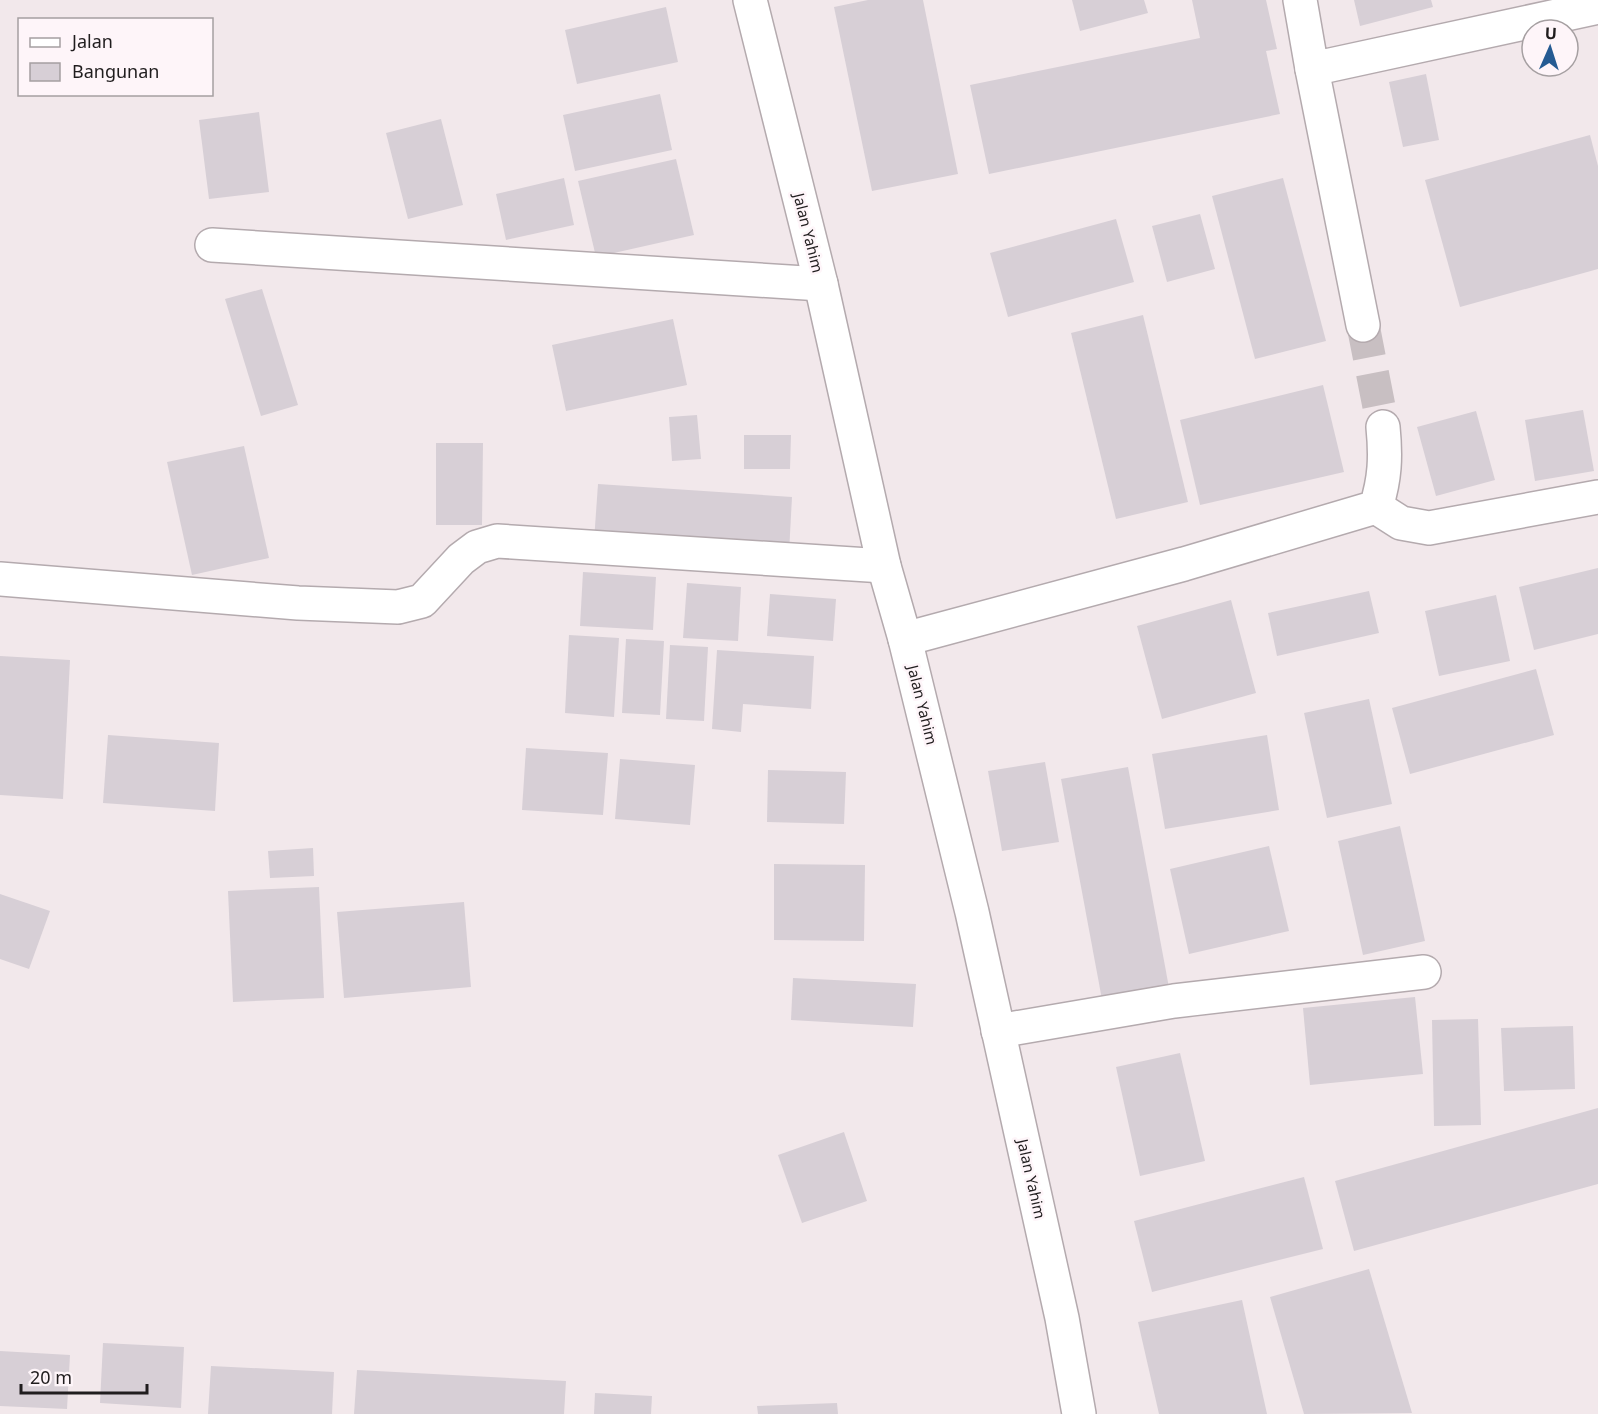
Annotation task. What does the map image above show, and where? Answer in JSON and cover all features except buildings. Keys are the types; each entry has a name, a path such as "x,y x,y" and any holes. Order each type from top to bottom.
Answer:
{"street":[{"name":"Jalan Yahim","path":"750,0 821,284 884,566 905,639 998,1031 1062,1318 1080,1414"},
{"path":"1300,0 1363,326"},
{"path":"1312,69 1598,7"},
{"path":"212,245 821,284"},
{"path":"1376,507 1383,485 1386,459 1383,428"},
{"path":"905,639 1184,564 1376,507 1401,523 1429,528 1598,497"},
{"path":"0,579 298,603 398,607 422,601 460,559 477,547 497,541 884,566"},
{"path":"998,1031 1174,1001 1424,972"}],"tunnel":[{"path":"1363,325 1383,427"}]}
